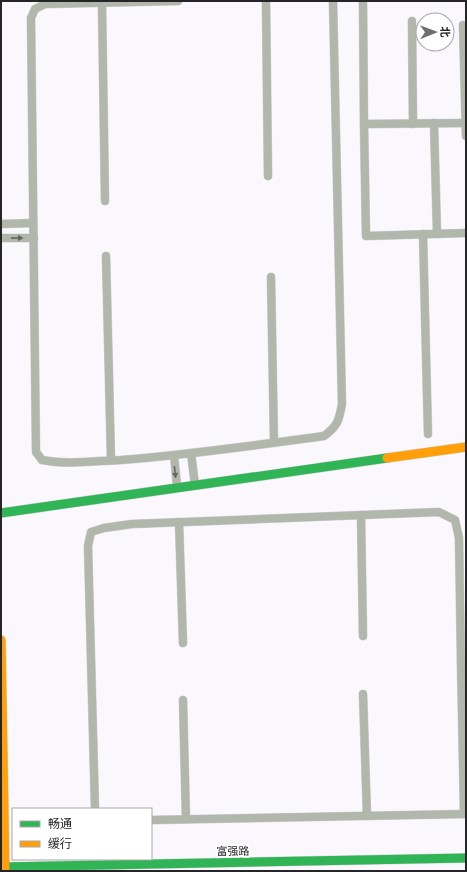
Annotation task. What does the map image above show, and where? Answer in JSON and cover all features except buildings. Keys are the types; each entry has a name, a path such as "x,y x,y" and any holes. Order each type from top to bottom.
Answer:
{"street":[{"path":"1,513 466,447"},
{"path":"1,640 4,868"},
{"name":"富强路","path":"4,868 466,858"}],"lane":[{"path":"178,1 45,4 35,9 31,18 36,452 42,460 54,462 81,462 174,455 324,436 333,430 339,421 342,404 333,1"},
{"path":"266,1 268,176"},
{"path":"362,1 366,236 466,234"},
{"path":"102,3 105,201"},
{"path":"412,21 413,124"},
{"path":"463,25 466,136"},
{"path":"434,123 437,234"},
{"path":"364,124 466,123"},
{"path":"1,224 33,223"},
{"path":"423,234 428,434"},
{"path":"1,238 34,238"},
{"path":"106,256 110,460"},
{"path":"271,277 274,442"},
{"path":"191,453 195,485"},
{"path":"174,455 177,488"},
{"path":"95,808 88,546 91,532 104,528 132,524 440,512 455,520 460,538 464,663 465,814 152,820"},
{"path":"361,515 363,636"},
{"path":"179,522 183,643"},
{"path":"363,694 368,816"},
{"path":"183,700 186,819"}],"traffic: fast":[{"path":"1,513 387,458"},
{"path":"1,867 466,858"}],"traffic: slow":[{"path":"387,458 466,447"},
{"path":"1,640 5,871"}]}
